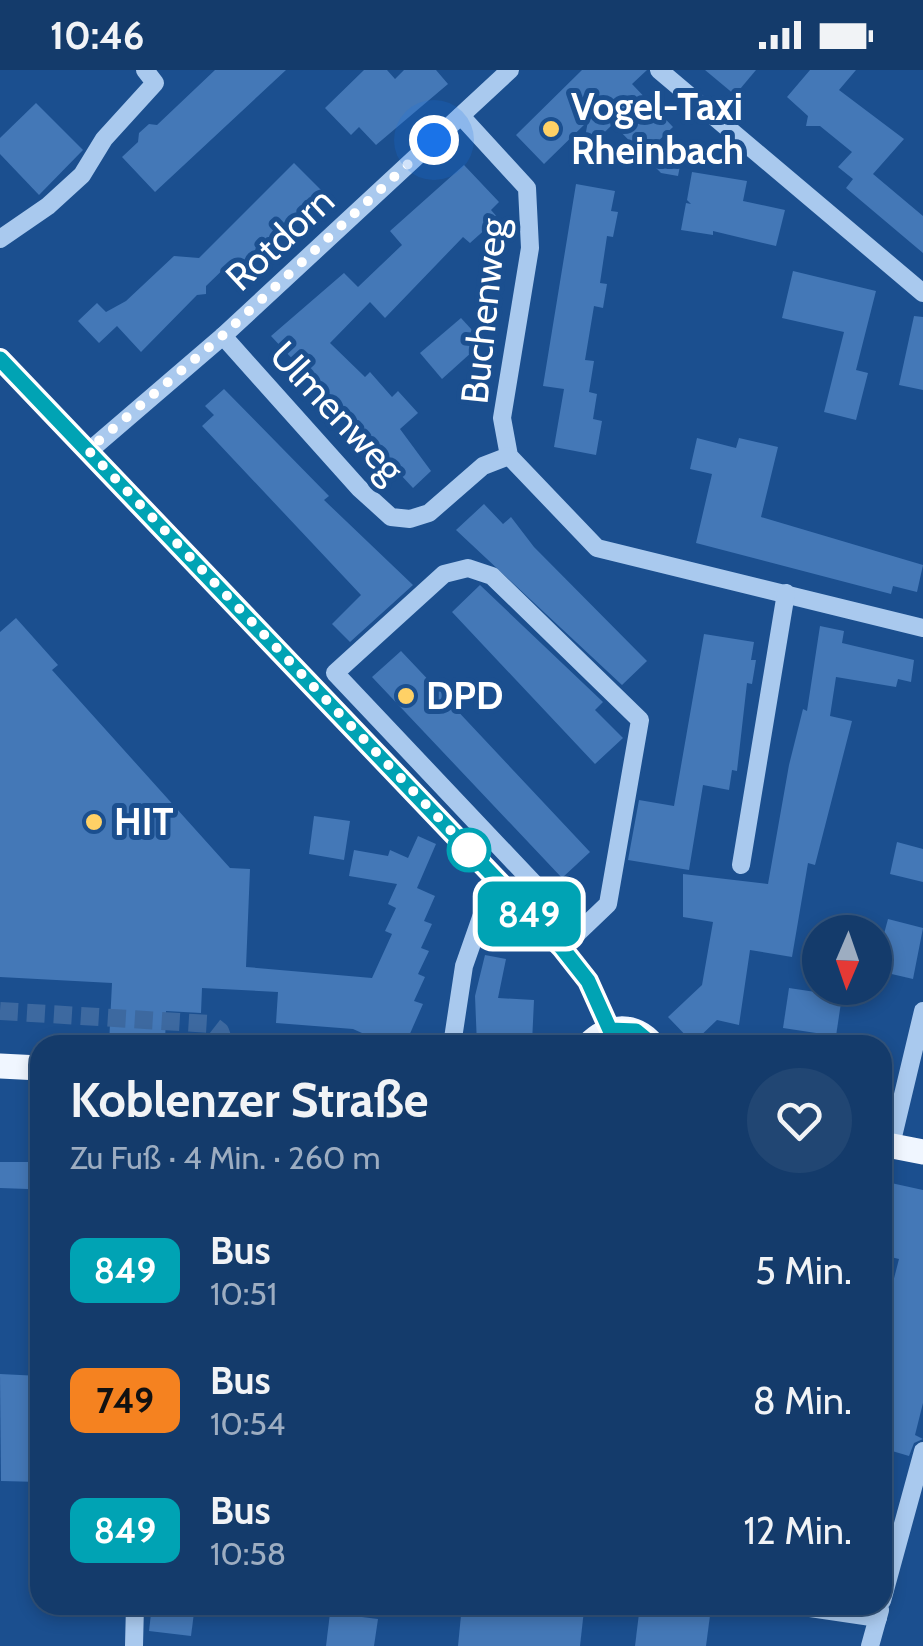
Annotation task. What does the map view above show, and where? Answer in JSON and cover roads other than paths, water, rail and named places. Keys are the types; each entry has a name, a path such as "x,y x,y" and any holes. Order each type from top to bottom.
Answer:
{"main road":[{"path":"603,1035 610,1030 636,1031 641,1035"},
{"path":"0,1066 30,1068"},
{"path":"892,1145 923,1152"}],"street":[{"path":"0,238 48,206 82,174 104,139 154,82 144,70"},
{"name":"Rotdorn","path":"88,450 222,336 510,70"},
{"path":"659,70 923,293"},
{"name":"Buchenweg","path":"461,116 528,188 530,248 502,418 509,456 597,548 923,628"},
{"name":"Ulmenweg","path":"222,336 359,488 391,518 410,520 429,512 483,466 509,456"},
{"path":"0,360 562,948 588,981 610,1030"},
{"path":"316,691 444,574 468,568 492,576 640,720 608,904 562,948"},
{"path":"741,865 786,593"},
{"path":"335,673 579,931"},
{"path":"454,1035 464,966 484,908"},
{"path":"892,1126 923,1011"},
{"path":"892,1564 923,1451"},
{"path":"134,1646 136,1615"},
{"path":"870,1646 878,1615"}],"tunnel":[{"path":"0,1011 211,1024 221,1035"}],"place":[{"name":"Vogel-Taxi Rheinbach","path":"551,129"},
{"name":"DPD","path":"406,696"},
{"name":"HIT","path":"94,822"}]}
